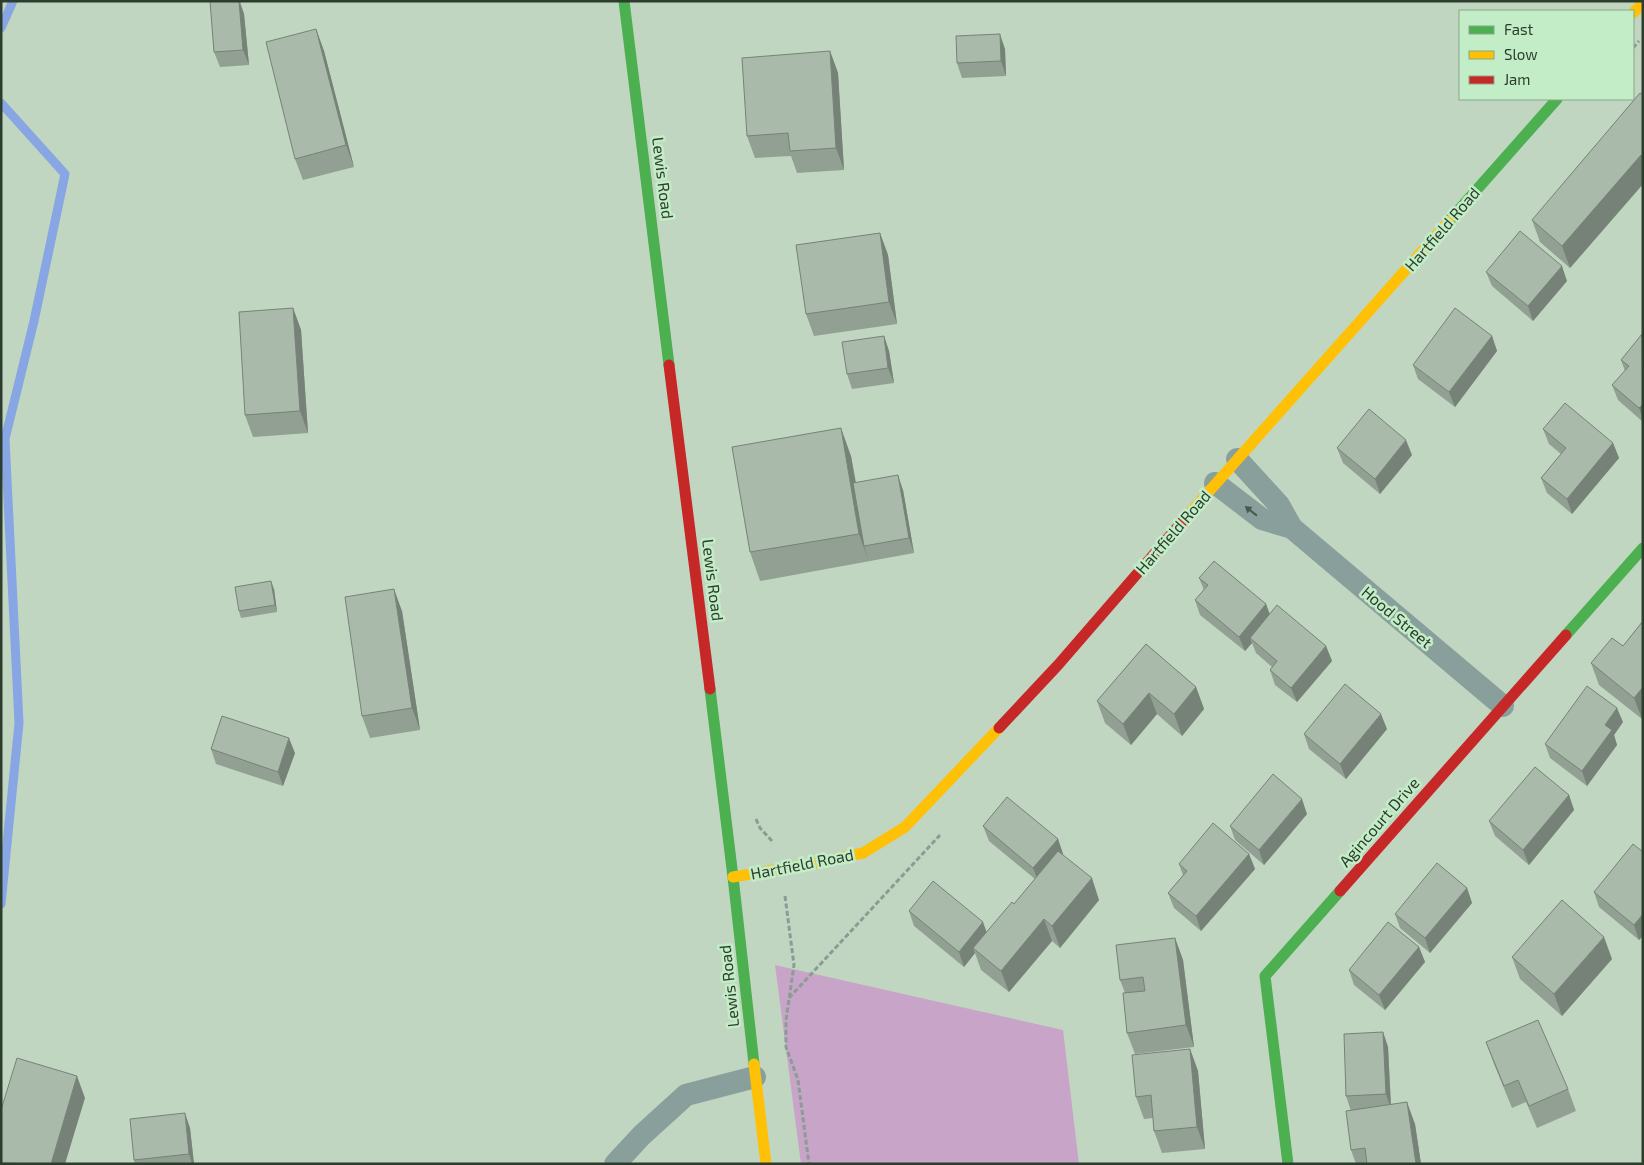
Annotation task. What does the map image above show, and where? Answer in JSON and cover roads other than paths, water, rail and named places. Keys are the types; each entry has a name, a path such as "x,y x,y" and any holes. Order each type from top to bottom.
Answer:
{"street":[{"name":"Lewis Road","path":"624,1 734,877 766,1164"},
{"path":"1634,13 1643,3"},
{"name":"Hartfield Road","path":"734,877 816,864 862,853 905,827 1058,665 1237,459 1557,100"},
{"name":"Hood Street","path":"1237,459 1279,505 1292,528 1503,706"},
{"name":"Hood Street","path":"1215,484 1262,519 1292,528"},
{"name":"Agincourt Drive","path":"1288,1164 1265,976 1643,548"},
{"path":"615,1164 642,1136 686,1096 755,1077"}],"waterway":[{"path":"1,28 13,1"},
{"path":"1,103 65,174 34,321 5,439 19,723 1,904"}]}
